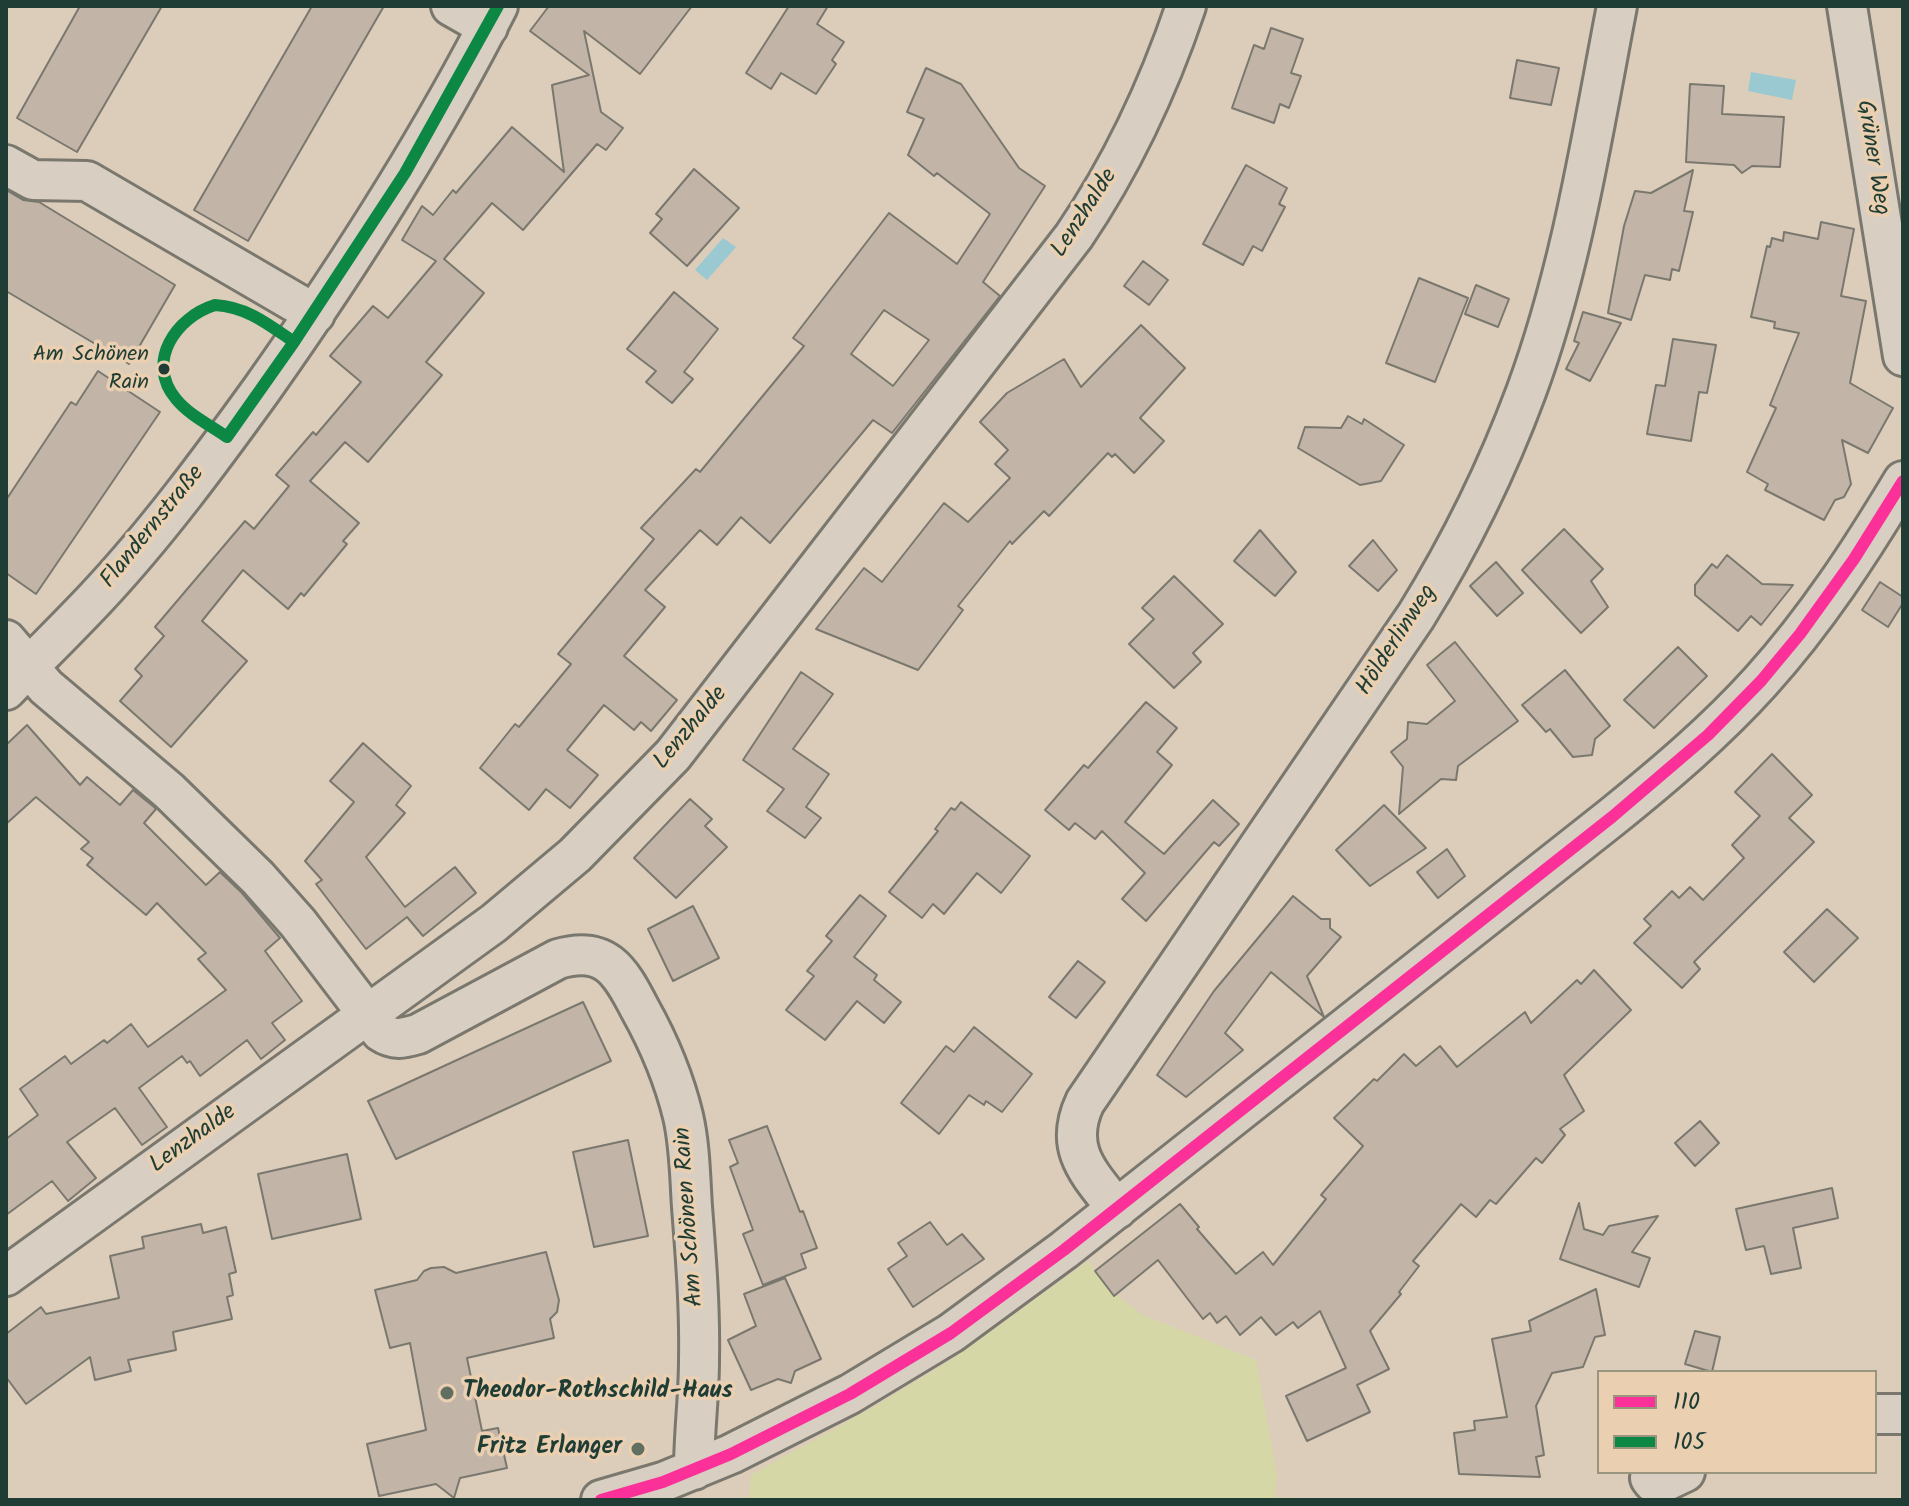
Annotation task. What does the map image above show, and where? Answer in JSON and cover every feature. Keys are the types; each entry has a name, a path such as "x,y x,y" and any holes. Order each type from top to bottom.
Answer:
{"street":[{"name":"Flandernstraße","path":"14,665 97,597 178,501 315,314 402,180 493,16 451,6"},
{"name":"Lenzhalde","path":"6,1276 524,900 635,795 682,744 1074,236 1097,202 1140,124 1159,82 1186,6"},
{"name":"Hölderlinweg","path":"1117,1209 1081,1159 1076,1145 1078,1116 1416,616 1486,488 1527,391 1557,295 1617,6"},
{"name":"Grüner Weg","path":"1847,6 1903,356"},
{"path":"6,165 33,180 87,181 315,314"},
{"path":"601,1500 694,1470 807,1416 893,1369 1007,1294 1117,1209 1612,817 1693,749 1761,681 1802,631 1843,576 1903,481"},
{"name":"Am Schönen Rain","path":"14,665 169,791 258,878 298,923 367,1015 389,1038 408,1037 542,966 582,954 604,959 622,978 653,1031 669,1069 684,1119 688,1146 699,1303 694,1470"},
{"path":"1877,1414 1903,1414"}],"green space":[{"path":"1088,1261 1108,1289 1143,1315 1256,1360 1277,1475 1275,1497 1329,1500 749,1500 751,1475 953,1359"}],"water":[{"path":"1751,72 1796,80 1792,100 1748,91"},
{"path":"723,238 736,247 707,280 695,270"}],"building":[{"path":"80,6 162,6 77,152 17,118"},
{"path":"312,6 384,6 248,241 194,210"},
{"path":"549,6 692,6 640,74 584,31 601,112 623,128 606,150 597,144 523,230 492,203 444,259 484,293 426,362 442,375 368,462 345,442 310,481 359,523 343,541 347,544 304,596 301,593 288,609 243,570 202,621 247,661 171,747 120,701 142,676 135,669 164,636 155,627 245,521 254,529 289,486 276,475 313,432 316,435 361,382 330,356 373,306 388,318 436,261 402,240 422,206 433,215 453,190 456,193 512,127 564,172 552,85 589,75 530,31"},
{"path":"789,6 828,6 817,24 844,42 832,60 836,64 816,94 781,73 771,89 746,73"},
{"path":"1271,28 1303,39 1291,73 1301,76 1289,108 1280,104 1274,123 1232,108 1254,45 1264,49"},
{"path":"1517,60 1559,68 1551,105 1510,98"},
{"path":"926,68 961,84 1019,168 1045,186 983,282 1000,296 892,433 873,420 770,543 741,517 717,545 700,530 645,590 665,607 624,656 677,700 651,731 641,722 634,730 604,705 567,750 598,775 570,808 546,789 529,810 480,768 515,724 519,727 571,664 558,654 654,539 641,528 696,469 700,472 804,346 793,338 889,213 957,264 990,214 908,155 924,119 907,112","holes":["884,310 929,340 893,386 851,354"]},
{"path":"1690,84 1724,86 1722,114 1784,117 1780,167 1752,166 1742,173 1734,165 1686,162"},
{"path":"1246,165 1287,188 1279,204 1285,207 1262,251 1253,246 1243,265 1203,244"},
{"path":"694,169 739,208 687,266 650,233 662,219 656,214"},
{"path":"1693,170 1684,211 1693,212 1679,271 1672,269 1670,280 1645,275 1631,320 1608,313 1624,226 1635,191 1651,193"},
{"path":"6,190 23,200 39,202 175,285 129,364 6,291"},
{"path":"1821,222 1854,229 1841,296 1866,301 1850,383 1893,408 1868,453 1842,440 1851,484 1844,497 1835,500 1824,520 1765,490 1768,484 1747,472 1776,408 1770,405 1799,333 1774,328 1775,322 1751,317 1767,246 1770,247 1772,238 1783,241 1784,232 1818,239"},
{"path":"1143,261 1168,280 1149,305 1124,286"},
{"path":"1419,278 1468,298 1435,382 1386,363"},
{"path":"1476,285 1509,299 1498,327 1465,314"},
{"path":"674,292 718,329 684,372 693,379 672,403 646,382 656,371 627,349"},
{"path":"1583,312 1621,323 1590,381 1566,369 1579,343 1574,341"},
{"path":"1141,325 1185,368 1140,418 1164,441 1134,473 1115,454 1112,457 1108,453 1049,516 1044,511 1012,544 1010,541 958,606 963,610 918,670 816,629 864,568 882,582 944,503 968,522 1010,478 995,464 1008,450 980,422 1007,393 1064,359 1081,387"},
{"path":"1673,339 1716,345 1707,393 1699,392 1691,441 1647,434 1656,385 1665,386"},
{"path":"98,371 160,412 36,594 6,573 6,500 71,402 76,405"},
{"path":"1348,416 1362,424 1364,419 1404,445 1381,481 1360,485 1298,448 1305,427 1341,428"},
{"path":"1564,529 1603,569 1591,581 1608,607 1581,633 1522,570"},
{"path":"1260,530 1296,572 1275,596 1234,561"},
{"path":"1373,540 1397,570 1378,591 1349,566"},
{"path":"1727,555 1762,584 1793,585 1761,625 1751,616 1738,631 1695,595 1695,585 1712,564 1717,568"},
{"path":"1496,562 1523,593 1497,616 1470,586"},
{"path":"1174,576 1223,624 1193,653 1201,662 1174,688 1129,644 1154,619 1142,608"},
{"path":"1880,582 1903,597 1903,603 1888,627 1862,610"},
{"path":"1455,642 1518,721 1458,766 1456,780 1441,779 1399,814 1403,767 1391,752 1407,739 1408,722 1427,724 1455,701 1427,665"},
{"path":"1678,647 1707,676 1654,728 1624,700"},
{"path":"1565,670 1610,726 1595,739 1592,755 1573,757 1550,729 1546,732 1522,705"},
{"path":"801,672 833,694 793,749 829,774 806,807 821,818 805,838 767,811 784,789 743,760"},
{"path":"1146,702 1177,728 1157,752 1172,765 1125,822 1164,854 1213,800 1239,824 1219,846 1214,842 1146,921 1122,899 1145,873 1102,831 1095,839 1075,823 1069,830 1045,810 1084,765 1088,768"},
{"path":"27,725 80,785 87,777 120,805 133,790 154,807 156,809 144,823 206,885 220,872 242,893 280,938 265,951 302,1001 272,1023 285,1040 261,1059 247,1040 200,1076 190,1061 187,1063 182,1056 139,1088 167,1127 142,1145 115,1108 67,1142 96,1178 68,1201 52,1181 6,1215 6,1139 38,1115 20,1089 65,1056 71,1064 104,1040 107,1043 131,1024 148,1047 226,990 198,959 206,953 157,903 146,915 87,865 93,858 81,849 89,842 36,797 6,824 6,745"},
{"path":"363,743 411,786 396,805 405,813 366,857 405,907 455,867 476,893 423,936 407,917 366,949 316,884 322,880 305,861 354,802 330,781"},
{"path":"1772,754 1812,795 1789,818 1814,842 1694,962 1700,969 1682,988 1634,943 1651,926 1644,919 1672,891 1679,898 1690,887 1703,900 1744,858 1732,845 1760,816 1735,792"},
{"path":"690,799 712,819 705,826 727,847 676,898 634,858"},
{"path":"961,802 1030,856 1001,893 977,873 944,914 933,904 922,918 889,892 938,831 935,829 951,808 955,810"},
{"path":"1384,805 1426,848 1370,886 1336,850"},
{"path":"1447,849 1465,876 1438,898 1417,872"},
{"path":"860,895 886,916 854,957 877,975 874,980 901,1002 884,1023 857,1001 825,1040 786,1010 814,976 807,971 832,941 826,936"},
{"path":"1293,896 1321,919 1330,919 1330,928 1341,937 1307,976 1324,1017 1271,972 1225,1033 1243,1050 1186,1097 1157,1075 1214,991"},
{"path":"693,906 719,958 673,981 648,929"},
{"path":"1827,909 1858,938 1814,982 1784,952"},
{"path":"1078,961 1105,982 1076,1018 1049,997"},
{"path":"1594,970 1631,1010 1564,1075 1584,1111 1560,1129 1565,1135 1542,1163 1536,1158 1496,1204 1490,1200 1476,1217 1461,1204 1413,1261 1419,1266 1399,1292 1401,1294 1370,1331 1389,1369 1357,1385 1370,1412 1307,1441 1286,1396 1346,1368 1320,1311 1298,1328 1293,1322 1276,1335 1261,1317 1240,1335 1226,1316 1217,1323 1210,1313 1203,1319 1158,1260 1114,1296 1095,1271 1180,1204 1236,1274 1263,1252 1273,1265 1326,1199 1321,1195 1363,1146 1334,1118 1374,1079 1377,1081 1404,1054 1416,1066 1440,1046 1457,1067 1525,1012 1531,1023 1577,980 1581,984"},
{"path":"583,1002 611,1061 396,1159 368,1101"},
{"path":"974,1027 1032,1074 1002,1112 986,1101 984,1105 969,1095 939,1134 901,1103 946,1046 954,1052"},
{"path":"1700,1121 1719,1143 1695,1166 1675,1143"},
{"path":"767,1126 817,1248 801,1254 806,1268 763,1285 743,1234 753,1230 730,1167 738,1163 729,1140"},
{"path":"628,1140 648,1236 594,1247 573,1152"},
{"path":"347,1154 361,1219 272,1239 258,1174"},
{"path":"1832,1188 1838,1218 1793,1228 1801,1268 1771,1274 1764,1246 1746,1250 1736,1209"},
{"path":"1579,1203 1584,1229 1603,1235 1609,1226 1658,1216 1632,1252 1650,1258 1639,1287 1560,1259"},
{"path":"930,1222 947,1245 962,1234 984,1259 913,1307 888,1269 907,1256 898,1243"},
{"path":"201,1224 203,1233 226,1227 236,1272 229,1274 233,1295 227,1297 232,1319 173,1332 176,1350 128,1360 131,1371 95,1380 90,1357 26,1404 6,1377 6,1334 41,1307 46,1314 119,1298 110,1256 144,1248 142,1237"},
{"name":"Theodor-Rothschild-Haus","path":"546,1252 559,1300 557,1312 550,1319 554,1338 467,1358 482,1431 498,1428 507,1468 460,1478 454,1498 436,1484 379,1496 367,1444 426,1430 410,1343 390,1348 375,1290 417,1280 431,1268 444,1267 456,1273"},
{"path":"785,1278 821,1359 795,1371 791,1383 778,1379 751,1390 728,1340 756,1326 744,1294"},
{"path":"1596,1289 1605,1335 1595,1337 1583,1367 1552,1373 1536,1406 1544,1455 1536,1457 1540,1477 1459,1474 1454,1433 1475,1430 1474,1421 1507,1417 1492,1339 1531,1331 1529,1321"},
{"path":"1695,1331 1720,1337 1712,1370 1685,1364"}],"transit line":[{"name":"105","path":"294,342 405,173 498,6"},
{"name":"105","path":"215,305 247,313 294,342 227,437 181,405 167,385 164,370 164,356 177,330 201,311 215,305"},
{"name":"110","path":"601,1500 663,1482 731,1454 850,1394 951,1333 1064,1250 1612,817 1708,735 1761,681 1800,634 1854,559 1903,481"}],"place":[{"name":"Am Schönen Rain","path":"164,369"},
{"name":"Theodor-Rothschild-Haus","path":"447,1393"},
{"name":"Fritz Erlanger","path":"638,1449"}]}
